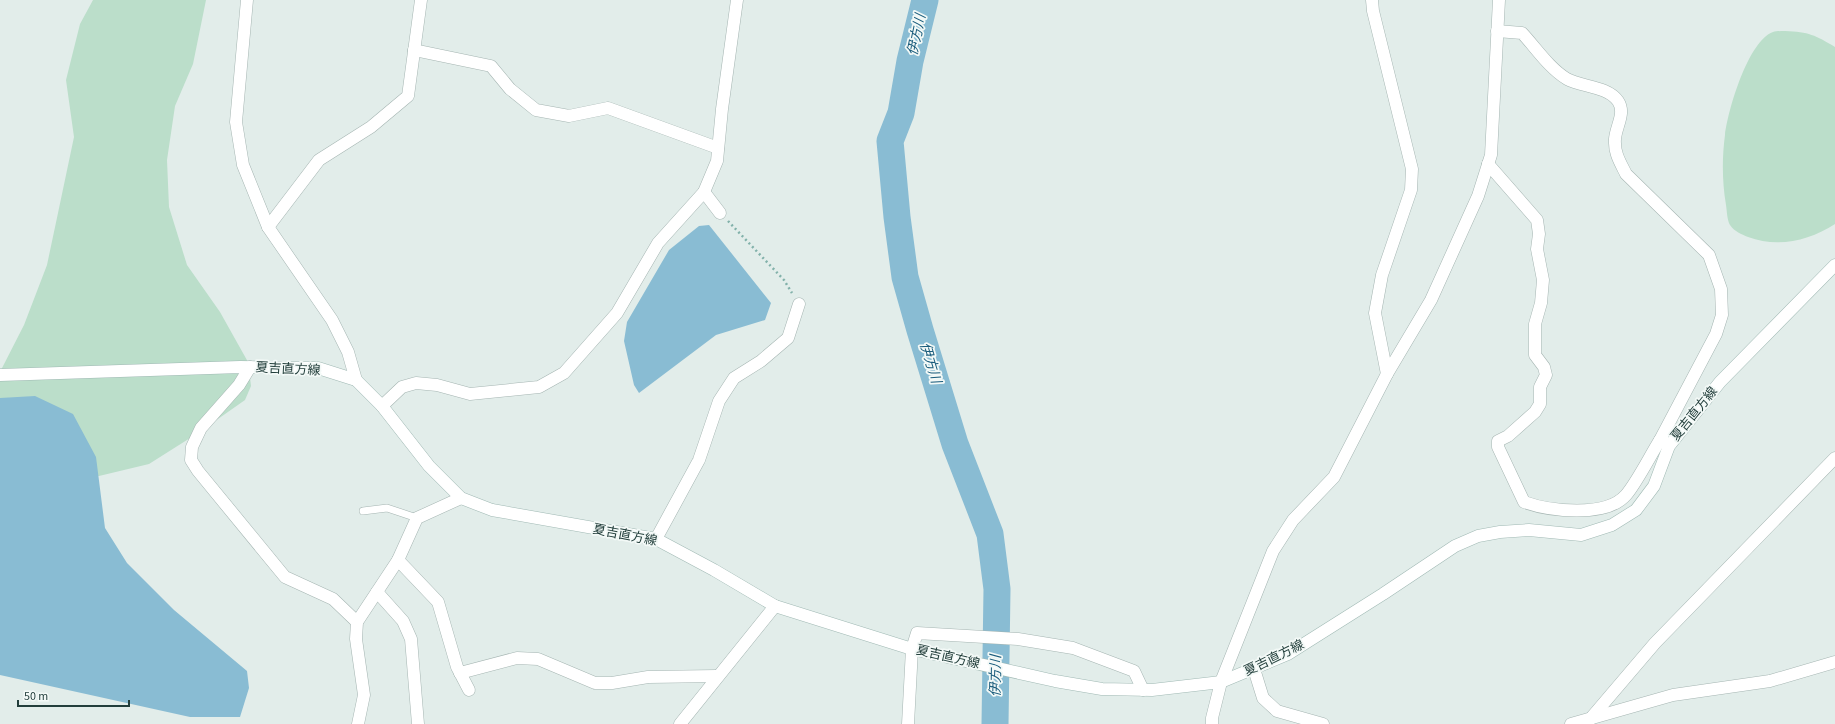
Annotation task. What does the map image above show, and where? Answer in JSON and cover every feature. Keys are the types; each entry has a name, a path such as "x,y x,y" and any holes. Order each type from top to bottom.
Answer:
{"street":[{"path":"247,0 236,122 242,165 268,227 332,320 348,352 356,380"},
{"path":"268,227 319,160 371,128 408,96 421,0"},
{"path":"382,406 402,387 416,383 437,385 470,394 539,387 564,373 617,313 658,243 704,192 717,161 722,109 738,0"},
{"path":"1372,0 1373,11 1412,169 1411,190 1382,275 1375,313 1387,374"},
{"path":"1212,724 1212,718 1221,682 1273,551 1293,520 1334,477 1387,374 1431,300 1478,196 1491,155 1499,0"},
{"path":"1488,164 1537,220 1539,234 1537,250 1543,280 1541,303 1535,324 1536,355 1544,367 1546,375 1540,387 1540,404 1536,412 1508,436 1498,441 1498,447 1524,502 1537,507 1589,511 1610,505 1626,496 1664,443 1716,334 1722,315 1720,289 1709,255 1626,174 1617,158 1615,139 1622,113 1618,101 1607,92 1568,79 1549,64 1522,33 1497,31"},
{"path":"414,50 491,66 510,89 536,110 569,116 608,108 718,148"},
{"path":"704,192 720,213"},
{"name":"夏吉直方線","path":"0,375 250,367 318,368 356,380 382,406 429,466 461,498 492,510 656,539 714,570 775,606 912,649 1020,674 1102,689 1143,690 1221,682 1288,654 1383,594 1454,546 1472,538 1500,532 1528,530 1581,535 1612,525 1636,510 1654,486 1664,443 1720,382 1835,265"},
{"path":"656,539 699,460 719,401 734,378 761,361 788,338 799,304"},
{"path":"250,367 239,385 201,428 192,447 191,460 198,471 285,577 333,599 357,622"},
{"path":"1587,722 1655,642 1835,458"},
{"path":"358,724 364,695 356,640 357,622 398,560 417,518 461,498"},
{"path":"398,560 438,602 460,672 469,690"},
{"path":"377,592 403,621 411,639 418,724"},
{"path":"680,724 717,676 775,606"},
{"path":"908,724 912,649 917,633 1018,639 1073,648 1134,671 1143,690"},
{"path":"460,672 517,658 538,659 595,683 612,683 648,677 717,676"},
{"path":"1572,724 1587,722 1672,695 1770,681 1835,662"},
{"path":"1254,669 1264,698 1277,711 1323,724"}],"lane":[{"path":"363,511 387,508 417,518"}],"path":[{"path":"720,213 784,280 799,304"}],"green space":[{"path":"93,0 206,0 193,64 175,106 167,160 169,207 187,265 220,312 248,362 251,386 245,400 198,433 149,464 99,476 53,479 0,421 0,372 24,325 47,265 74,137 66,80 80,24"},
{"path":"1773,32 1800,32 1812,35 1835,47 1835,224 1815,235 1793,241 1770,242 1745,236 1736,231 1730,225 1724,187 1723,152 1730,110 1741,78 1755,48 1764,38"}],"water":[{"path":"709,225 771,303 765,320 716,335 639,393 634,385 624,341 627,322 669,250 699,226"},
{"path":"35,396 73,414 96,457 105,528 127,563 174,610 247,671 249,688 240,717 190,717 0,675 0,398"}],"waterway":[{"name":"伊方川","path":"925,0 910,61 901,113 890,141 897,217 905,277 920,330 955,444 990,534 997,589 995,724"}]}
